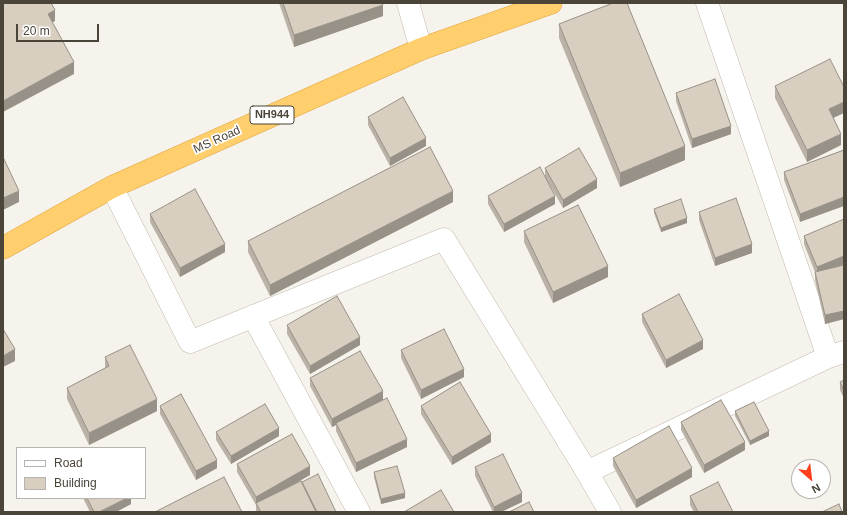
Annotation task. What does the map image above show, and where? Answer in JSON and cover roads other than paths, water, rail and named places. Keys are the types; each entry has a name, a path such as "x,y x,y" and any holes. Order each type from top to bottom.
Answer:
{"highway":[{"name":"MS Road","path":"3,248 112,187 421,49 550,3"}],"street":[{"path":"408,3 421,49"},
{"path":"587,472 836,354 707,3"},
{"path":"112,187 190,342 444,239 610,512"},
{"path":"253,316 359,512"}]}
